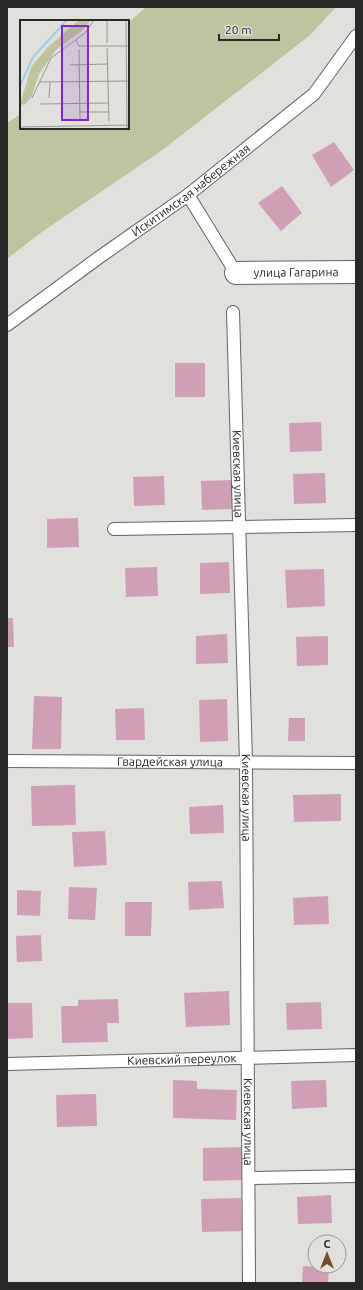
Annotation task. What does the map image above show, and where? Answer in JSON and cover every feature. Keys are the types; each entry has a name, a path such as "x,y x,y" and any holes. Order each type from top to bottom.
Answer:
{"street":[{"name":"улица Гагарина","path":"236,273 356,272"}],"lane":[{"name":"Искитимская набережная","path":"7,326 101,256 188,195 314,94 356,36"},
{"path":"188,195 236,273"},
{"name":"Киевская улица","path":"233,312 246,762 249,1283"},
{"path":"114,528 240,528 356,525"},
{"name":"Гвардейская улица","path":"7,761 356,762"},
{"name":"Киевский переулок","path":"7,1064 356,1055"},
{"path":"249,1178 356,1176"}],"green space":[{"path":"146,7 336,7 309,36 161,151 39,234 7,259 7,123 20,115 20,129 129,129 129,22"}],"building":[{"path":"334,142 354,170 331,187 312,155"},
{"path":"282,186 302,213 281,231 258,203"},
{"path":"175,363 205,363 205,397 175,397"},
{"path":"321,422 322,451 290,452 289,423"},
{"path":"325,473 326,503 294,504 293,474"},
{"path":"164,476 165,505 134,506 133,477"},
{"path":"233,480 234,509 202,510 201,481"},
{"path":"78,518 79,547 47,548 47,519"},
{"path":"229,562 230,593 200,594 200,563"},
{"path":"157,567 158,596 126,597 125,568"},
{"path":"324,569 325,606 287,608 285,570"},
{"path":"7,618 13,618 14,647 7,647"},
{"path":"227,634 228,663 196,664 196,636"},
{"path":"328,636 328,665 297,666 296,637"},
{"path":"34,696 62,697 61,749 32,749"},
{"path":"227,699 228,741 200,742 199,700"},
{"path":"144,708 145,740 116,740 115,709"},
{"path":"289,718 305,718 305,741 288,741"},
{"path":"75,785 76,825 32,826 31,786"},
{"path":"341,794 341,821 294,822 293,795"},
{"path":"223,805 224,833 190,834 189,807"},
{"path":"105,831 107,865 74,867 72,832"},
{"path":"222,881 224,908 189,910 188,882"},
{"path":"69,887 97,888 95,920 68,919"},
{"path":"17,890 41,891 40,916 17,915"},
{"path":"328,896 329,924 294,925 293,898"},
{"path":"125,902 152,902 151,936 125,936"},
{"path":"41,935 42,961 17,962 16,936"},
{"path":"229,991 230,1025 186,1027 184,993"},
{"path":"118,999 119,1023 107,1023 108,1042 62,1043 61,1006 78,1006 78,1000"},
{"path":"321,1002 322,1029 287,1030 286,1003"},
{"path":"7,1003 32,1003 33,1038 7,1039"},
{"path":"173,1080 197,1081 197,1089 237,1090 236,1120 173,1118"},
{"path":"326,1080 327,1107 292,1109 291,1081"},
{"path":"96,1094 97,1126 57,1127 56,1095"},
{"path":"243,1147 243,1180 203,1181 203,1148"},
{"path":"331,1195 332,1223 298,1224 297,1197"},
{"path":"241,1198 242,1231 202,1232 201,1199"},
{"path":"303,1266 307,1266 307,1274 329,1274 328,1283 302,1283"}]}
